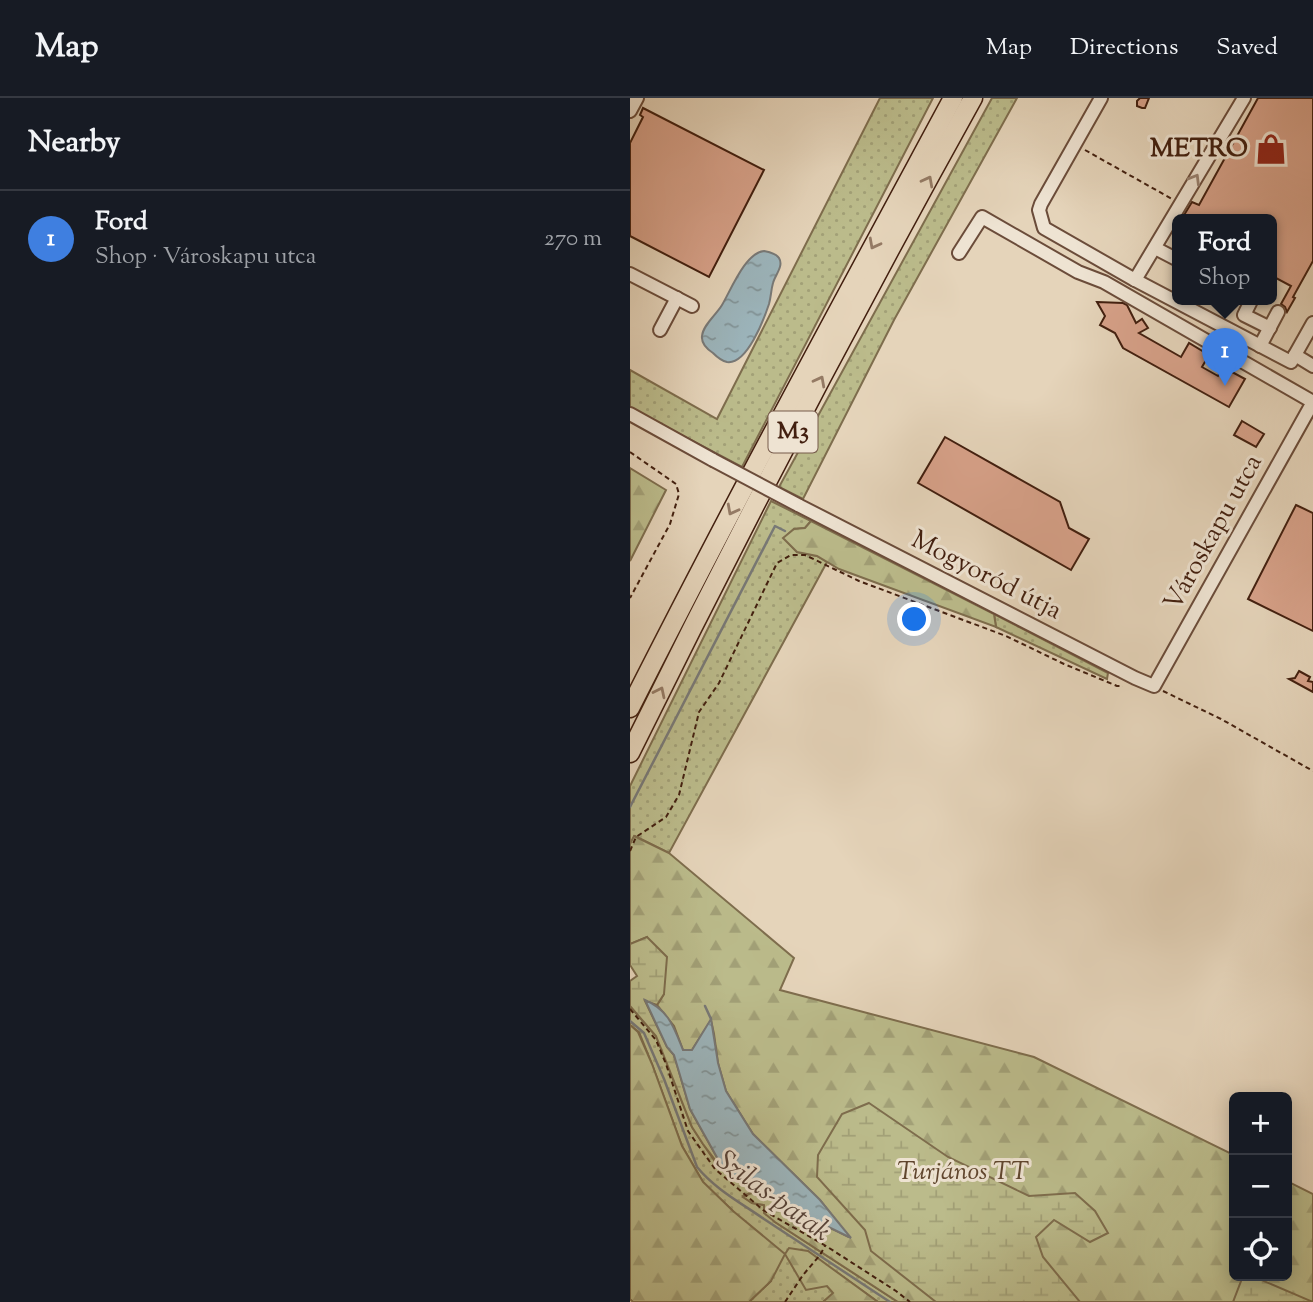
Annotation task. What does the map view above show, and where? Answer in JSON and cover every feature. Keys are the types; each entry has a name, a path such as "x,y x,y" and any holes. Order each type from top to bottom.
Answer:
{"highway":[{"name":"M3","path":"630,708 779,419 953,98"},
{"name":"M3","path":"630,753 796,426 975,98"}],"street":[{"path":"630,111 637,98"},
{"path":"1101,98 1041,204 1040,217 1044,228 1172,300"},
{"path":"1175,214 1244,98"},
{"path":"960,253 982,217 1078,272 1104,282 1313,402"},
{"path":"1135,280 1172,219"},
{"path":"1155,248 1172,257"},
{"path":"630,274 692,306"},
{"path":"660,330 677,298"},
{"path":"1182,305 1291,362 1313,323"},
{"path":"1249,305 1244,315 1270,328"},
{"path":"1260,346 1278,312"},
{"path":"1295,355 1313,366"},
{"name":"Városkapu utca","path":"1154,686 1313,402"},
{"name":"Mogyoród útja","path":"630,414 798,505 1154,686"}],"path":[{"path":"1081,148 1181,204"},
{"path":"630,452 676,484 679,494 670,524 630,598"},
{"path":"630,850 636,836 666,817 679,795 699,712 719,683 777,563 791,555 805,555 859,581 1006,636 1064,664 1117,685 1129,686"},
{"path":"1154,686 1221,719 1313,771"},
{"path":"630,1009 656,1040 688,1131 715,1169 763,1210 826,1246 910,1302"},
{"path":"785,1302 826,1246"}],"green space":[{"path":"880,98 933,98 742,467 630,408 630,370 717,419"},
{"path":"992,98 1017,98 894,320 803,499 779,487"},
{"path":"630,468 666,490 630,561"},
{"path":"771,501 811,521 805,528 794,529 784,538 797,552 817,556 827,562 669,853 635,836 630,844 630,786"},
{"path":"811,521 994,614 996,627 839,569 817,556 797,552 783,538 794,529 805,528"},
{"path":"994,614 1108,673 1107,679 996,627"},
{"name":"Turjános TT","path":"634,836 669,853 794,958 780,990 1034,1057 1229,1153 1229,1281 1292,1281 1292,1184 1313,1194 1313,1302 898,1302 775,1222 764,1213 764,1205 752,1203 743,1197 755,1191 849,1237 820,1200 753,1134 726,1091 711,1020 692,1050 683,1050 674,1026 657,1005 664,994 647,937 630,944 630,844"},
{"path":"647,937 667,957 664,994 657,1005 645,1001 667,1047 674,1055 690,1109 722,1169 692,1127 656,1036 630,1006 630,981 637,976 630,965 630,944"},
{"path":"630,1006 656,1036 692,1127 703,1144 718,1166 755,1191 743,1196 752,1203 764,1205 775,1222 898,1302 878,1302 838,1273 827,1286 834,1293 823,1302 749,1302 771,1281 733,1211 703,1182 682,1146 639,1032 630,1025"},
{"path":"630,1025 638,1032 682,1146 703,1182 785,1254 771,1281 749,1302 633,1302 630,1299"},
{"path":"869,1103 948,1157 1029,1196 1075,1193 1095,1211 1108,1233 1090,1242 1054,1220 1036,1237 1043,1257 1080,1302 936,1302 871,1251 865,1230 817,1177 818,1155 842,1114"},
{"path":"789,1248 808,1251 878,1302 823,1302 833,1293 827,1286 806,1290 785,1254"},
{"path":"1241,1281 1264,1281 1313,1302 1233,1302"}],"water":[{"path":"764,251 776,255 780,261 767,311 748,349 734,361 727,362 705,346 703,332 745,265 757,253"},
{"path":"645,1000 665,1014 683,1050 692,1050 711,1019 718,1063 726,1091 753,1134 820,1200 851,1238 755,1191 722,1169 690,1109 674,1055 667,1047"}],"building":[{"path":"1140,98 1149,98 1145,108 1137,106"},
{"name":"METRO","path":"1258,98 1313,98 1313,261 1287,312 1281,304 1291,286 1277,279 1277,214 1185,214 1192,202 1199,205"},
{"path":"643,108 764,170 709,277 630,236 630,143 643,117 640,115"},
{"path":"1097,302 1127,305 1136,323 1142,319 1148,328 1139,333 1181,357 1189,343 1209,355 1202,367 1218,376 1223,367 1245,379 1229,407 1123,348 1115,333 1100,325 1105,316"},
{"path":"1242,421 1264,434 1256,447 1234,435"},
{"path":"945,437 1060,502 1069,528 1089,539 1071,570 918,483"},
{"path":"1296,505 1313,513 1313,631 1248,599"},
{"path":"1299,671 1310,677 1308,681 1313,682 1313,692 1289,679 1295,678"}],"waterway":[{"path":"630,807 775,526 785,531"},
{"path":"705,1006 711,1019"},
{"name":"Szilas-patak","path":"630,1021 644,1033 697,1167 704,1175 737,1201 890,1302"}],"place":[{"name":"METRO","path":"1271,149"},
{"name":"Ford","path":"1225,386"}]}
